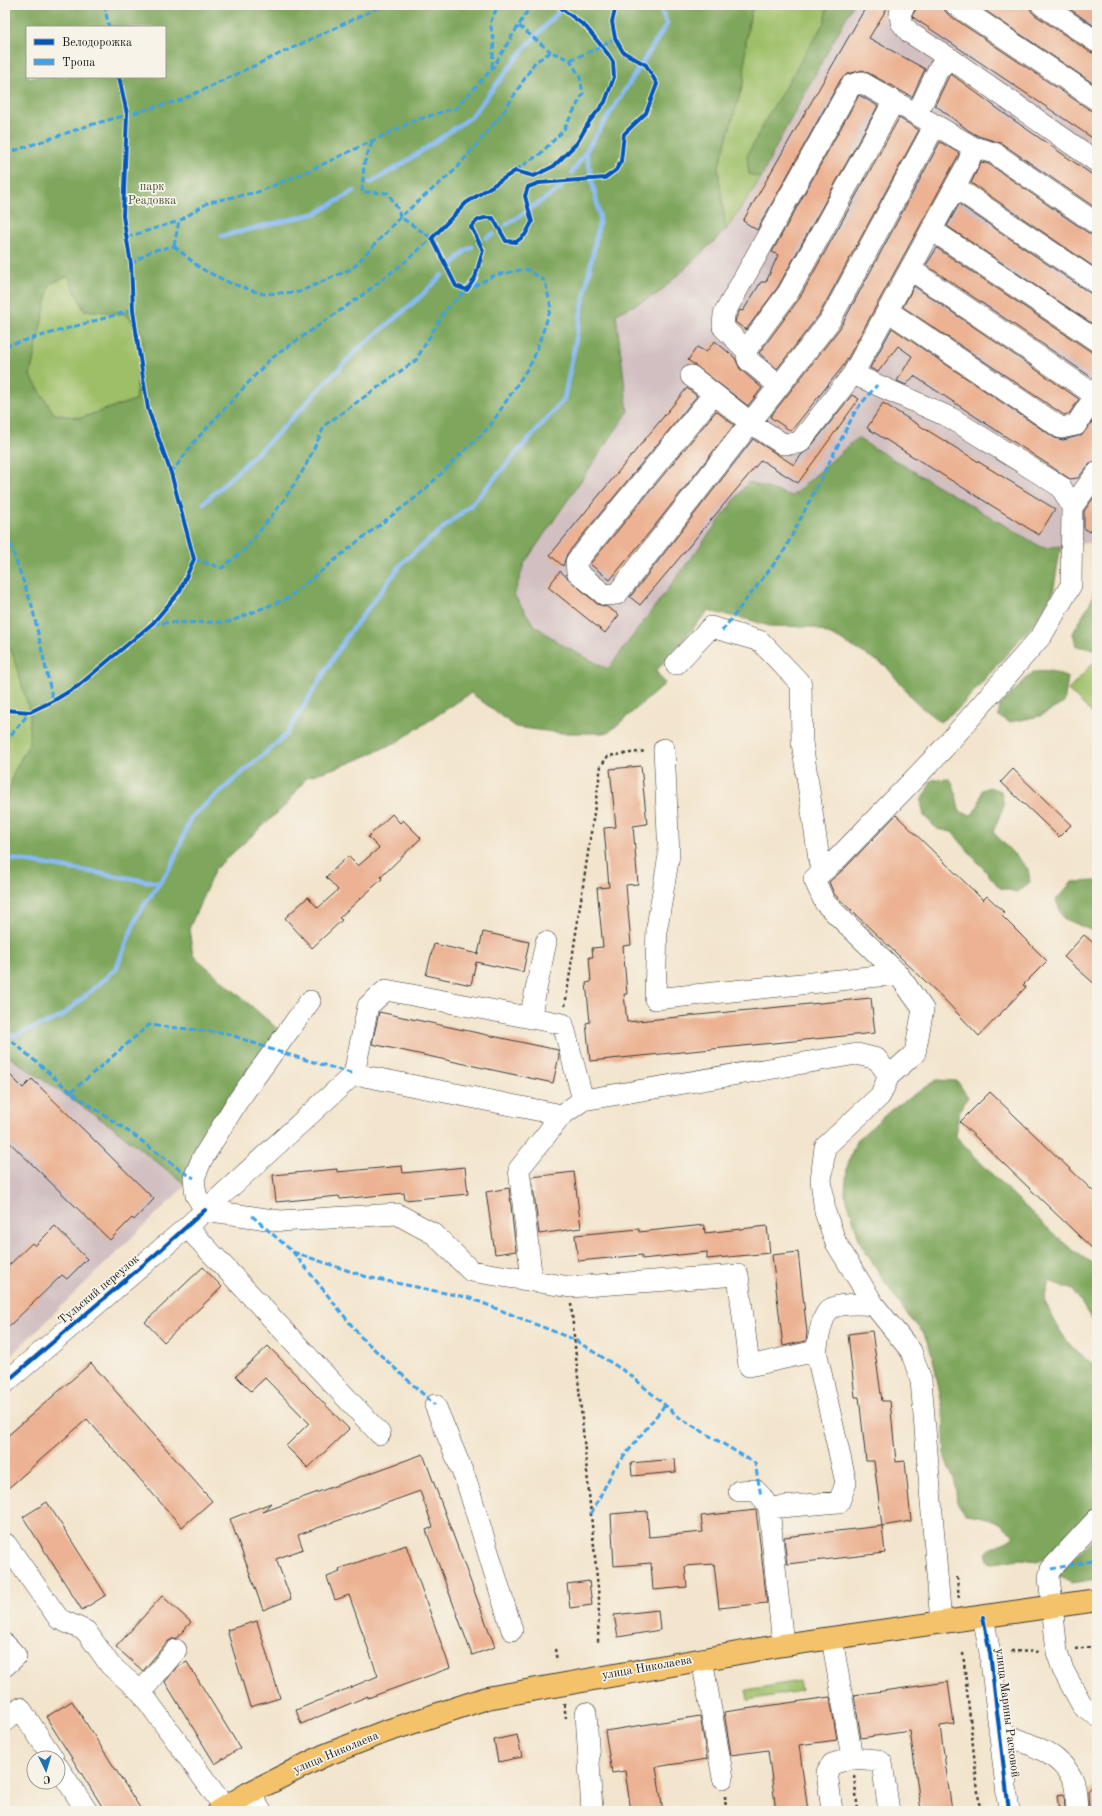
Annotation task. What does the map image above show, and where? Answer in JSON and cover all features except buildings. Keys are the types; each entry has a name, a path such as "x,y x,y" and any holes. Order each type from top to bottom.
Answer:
{"main road":[{"name":"улица Николаева","path":"222,1809 249,1793 323,1756 384,1732 472,1702 532,1689 784,1645 1097,1600"}],"street":[{"path":"905,5 900,13 901,22 910,33 952,59 1097,162"},
{"path":"956,5 1097,100"},
{"path":"1042,5 1097,42"},
{"path":"916,114 939,68 952,59"},
{"path":"779,386 748,360 746,350 723,327 724,314 851,85 861,82 973,148 994,153 1097,224"},
{"path":"746,350 788,293 894,101"},
{"path":"714,394 576,562 577,572 605,595 617,594 829,322 935,125"},
{"path":"691,376 750,423 783,444 799,443 853,374 969,161 973,148"},
{"path":"955,187 1097,283"},
{"path":"932,230 1097,341"},
{"path":"888,310 1061,428 1076,425 1096,394 910,269"},
{"path":"853,374 951,418 1061,487 1072,507 1071,585 1042,635 943,749 836,860 814,879 824,903 898,974 923,1008 915,1053 888,1076 880,1096 825,1147 821,1180 826,1212 836,1243 874,1305 910,1352 921,1380 941,1622"},
{"path":"1072,507 1097,473"},
{"path":"676,664 711,628 760,641 801,684 802,742 821,873"},
{"path":"664,749 669,855 657,927 654,999 898,974"},
{"path":"530,1018 546,942"},
{"path":"562,1115 354,1074 368,1006 386,990 562,1024 583,1100"},
{"path":"310,1001 237,1102 202,1159 194,1178 196,1195 205,1210 280,1220 397,1214 434,1234 471,1271 570,1287 738,1275 749,1366 816,1351"},
{"path":"532,1281 519,1169 562,1115 583,1100 857,1054 877,1059 888,1076"},
{"name":"Тульский переулок","path":"5,1383 187,1227 354,1074"},
{"path":"187,1227 380,1434"},
{"path":"769,1508 839,1502 846,1483 816,1351 828,1311 834,1307 843,1305 874,1305"},
{"path":"435,1405 467,1483 512,1630"},
{"path":"739,1491 755,1490 769,1508 784,1645"},
{"path":"1097,1519 1051,1569 1049,1577 1057,1652 1063,1670 1082,1705 1097,1716"},
{"path":"6,1544 59,1619 86,1631 110,1665 141,1692 222,1809"},
{"name":"улица Марины Расковой","path":"983,1617 990,1653 1009,1811"},
{"path":"832,1638 852,1758"},
{"path":"5,1644 16,1656 5,1666"},
{"path":"141,1692 176,1650"},
{"path":"702,1659 723,1778"},
{"path":"5,1721 20,1708 47,1750"},
{"path":"586,1713 592,1811"},
{"path":"999,1732 1045,1750 1059,1762 1074,1781 1077,1811"},
{"path":"832,1811 827,1772 832,1764 852,1758 878,1760 882,1763 889,1811"},
{"path":"66,1779 86,1811"},
{"path":"249,1793 261,1811"}],"path":[{"path":"562,1024 601,766 608,756 664,749"},
{"path":"570,1287 599,1599 598,1644"},
{"path":"957,1577 959,1599"},
{"path":"555,1649 557,1661"},
{"path":"963,1653 980,1811"},
{"path":"564,1704 566,1718"},
{"path":"852,1758 858,1811"}],"shaded area":[{"path":"853,5 1097,5 1097,542 1043,548 857,438 792,496 748,482 608,669 564,646 534,625 514,595 524,564 628,412 616,314 659,293 726,230 761,178 779,141"},
{"path":"5,1054 114,1128 186,1185 5,1361"}],"green space":[{"name":"парк Реадовка","path":"5,5 759,5 751,11 746,40 744,80 718,169 726,230 659,293 616,314 628,412 524,564 514,595 534,625 564,646 608,669 748,482 792,496 857,438 1043,548 1061,546 1053,593 1036,621 960,707 940,722 916,703 886,666 839,639 813,627 769,626 750,620 708,611 656,671 665,684 608,733 560,733 516,727 471,693 397,742 350,763 307,777 287,804 215,869 189,929 193,955 280,1031 186,1185 114,1128 5,1054 5,798 9,795 13,774 29,744 30,712 11,649 5,643","holes":["68,276 84,310 126,314 144,336 135,400 80,418 54,414 30,375 50,284"]},
{"path":"759,5 827,5 825,21 800,63 749,174 761,178 726,230 718,169 744,80 746,40 751,11"},
{"path":"827,5 853,5 779,141 761,178 749,174 747,156 767,117 825,21"},
{"path":"69,276 84,310 126,314 144,336 135,400 80,418 54,414 30,375 50,284"},
{"path":"1097,581 1096,650 1076,646 1073,633 1091,601"},
{"path":"5,643 11,649 30,712 29,744 13,774 9,795 5,798"},
{"path":"1097,659 1097,718 1068,690"},
{"path":"1051,671 1068,678 1064,703 1040,716 1010,722 998,716 1000,705 1033,672"},
{"path":"950,779 955,791 960,812 972,815 979,804 982,790 989,787 1001,791 1004,805 993,832 1028,869 1030,882 1017,892 1000,888 952,832 937,829 924,816 921,801 932,780"},
{"path":"1097,881 1097,933 1063,918 1056,900 1072,882"},
{"path":"937,1080 957,1081 968,1097 959,1111 956,1136 992,1174 1053,1233 1078,1254 1097,1265 1097,1328 1073,1290 1049,1281 1044,1300 1059,1329 1071,1346 1087,1360 1097,1366 1097,1506 1057,1552 1039,1561 1020,1559 989,1563 986,1553 993,1547 1011,1539 1014,1536 998,1522 980,1516 965,1514 957,1502 955,1482 945,1458 943,1410 932,1354 924,1334 905,1312 861,1245 845,1193 847,1167 856,1141 892,1109"},
{"path":"1097,1535 1097,1579 1071,1583 1057,1575"},
{"path":"799,1681 801,1691 748,1700 746,1690"}],"waterway":[{"path":"370,183 401,165 471,117 523,50 565,5"},
{"path":"5,1039 61,1017 116,969 138,914 172,865 191,817 286,735 347,636 404,561 472,504 564,399 600,218 586,151 667,24 659,5"},
{"path":"572,173 586,151"},
{"path":"506,225 561,188"},
{"path":"222,236 317,213 354,191"},
{"path":"486,238 493,234"},
{"path":"454,263 464,252 472,247"},
{"path":"204,503 278,433 356,351 419,298 442,275"},
{"path":"5,858 159,883"}],"marked path":[{"path":"104,5 109,26"},
{"path":"5,154 90,125 181,100 384,5"},
{"path":"492,67 494,41 490,23 498,5"},
{"path":"174,246 179,221 209,202 258,192 315,168 416,120 456,108 492,69 531,5"},
{"path":"519,26 551,52"},
{"path":"570,60 601,47 615,38"},
{"path":"174,246 200,268 230,283 263,294 299,292 353,268 400,217 455,170 503,113 535,62 551,52 570,60 580,77 583,94 563,131 540,154 513,172"},
{"path":"372,142 364,164 362,192 388,193 398,209 400,217 432,238 434,241"},
{"path":"127,237 179,221"},
{"path":"171,473 195,441 270,359 361,296 406,261 434,236"},
{"path":"131,264 151,251 174,246"},
{"path":"153,623 229,622 288,598 357,542 419,495 490,426 533,360 551,308 545,281 526,269 495,275 467,290 446,309 416,360 325,425 305,467 284,500 247,547 222,568 194,559"},
{"path":"5,346 133,310"},
{"path":"722,631 784,551 856,410 877,385"},
{"path":"5,536 10,544 32,606 53,701"},
{"path":"5,742 30,712"},
{"path":"71,1092 149,1025 226,1033 273,1050 354,1074"},
{"path":"5,1035 71,1092 135,1136 183,1172 194,1178"},
{"path":"252,1216 293,1252 361,1337 435,1405"},
{"path":"293,1252 367,1277 470,1298 575,1340 629,1374 680,1418 755,1463 761,1496"},
{"path":"591,1514 614,1469 665,1405"},
{"path":"1051,1569 1097,1560"}],"cycle path":[{"path":"557,5 586,27 608,54 613,62 614,77 605,102 589,122 577,143 554,166 534,176 515,171 466,203 432,238 456,286 467,290 475,278 483,250 471,227 478,220 483,218 493,218 506,241 516,242 525,235 532,222 525,196 528,187 539,183 605,178 616,170 621,161 624,134 646,113 657,84 646,65 623,52 615,38 612,22 616,5"},
{"path":"5,710 30,712 53,701 78,686 153,623 180,591 194,559 171,473 148,409 139,352 133,310 131,264 123,216 127,114 119,78"},
{"path":"5,1383 156,1254 205,1210"},
{"path":"983,1617 990,1653 1009,1811"}]}
